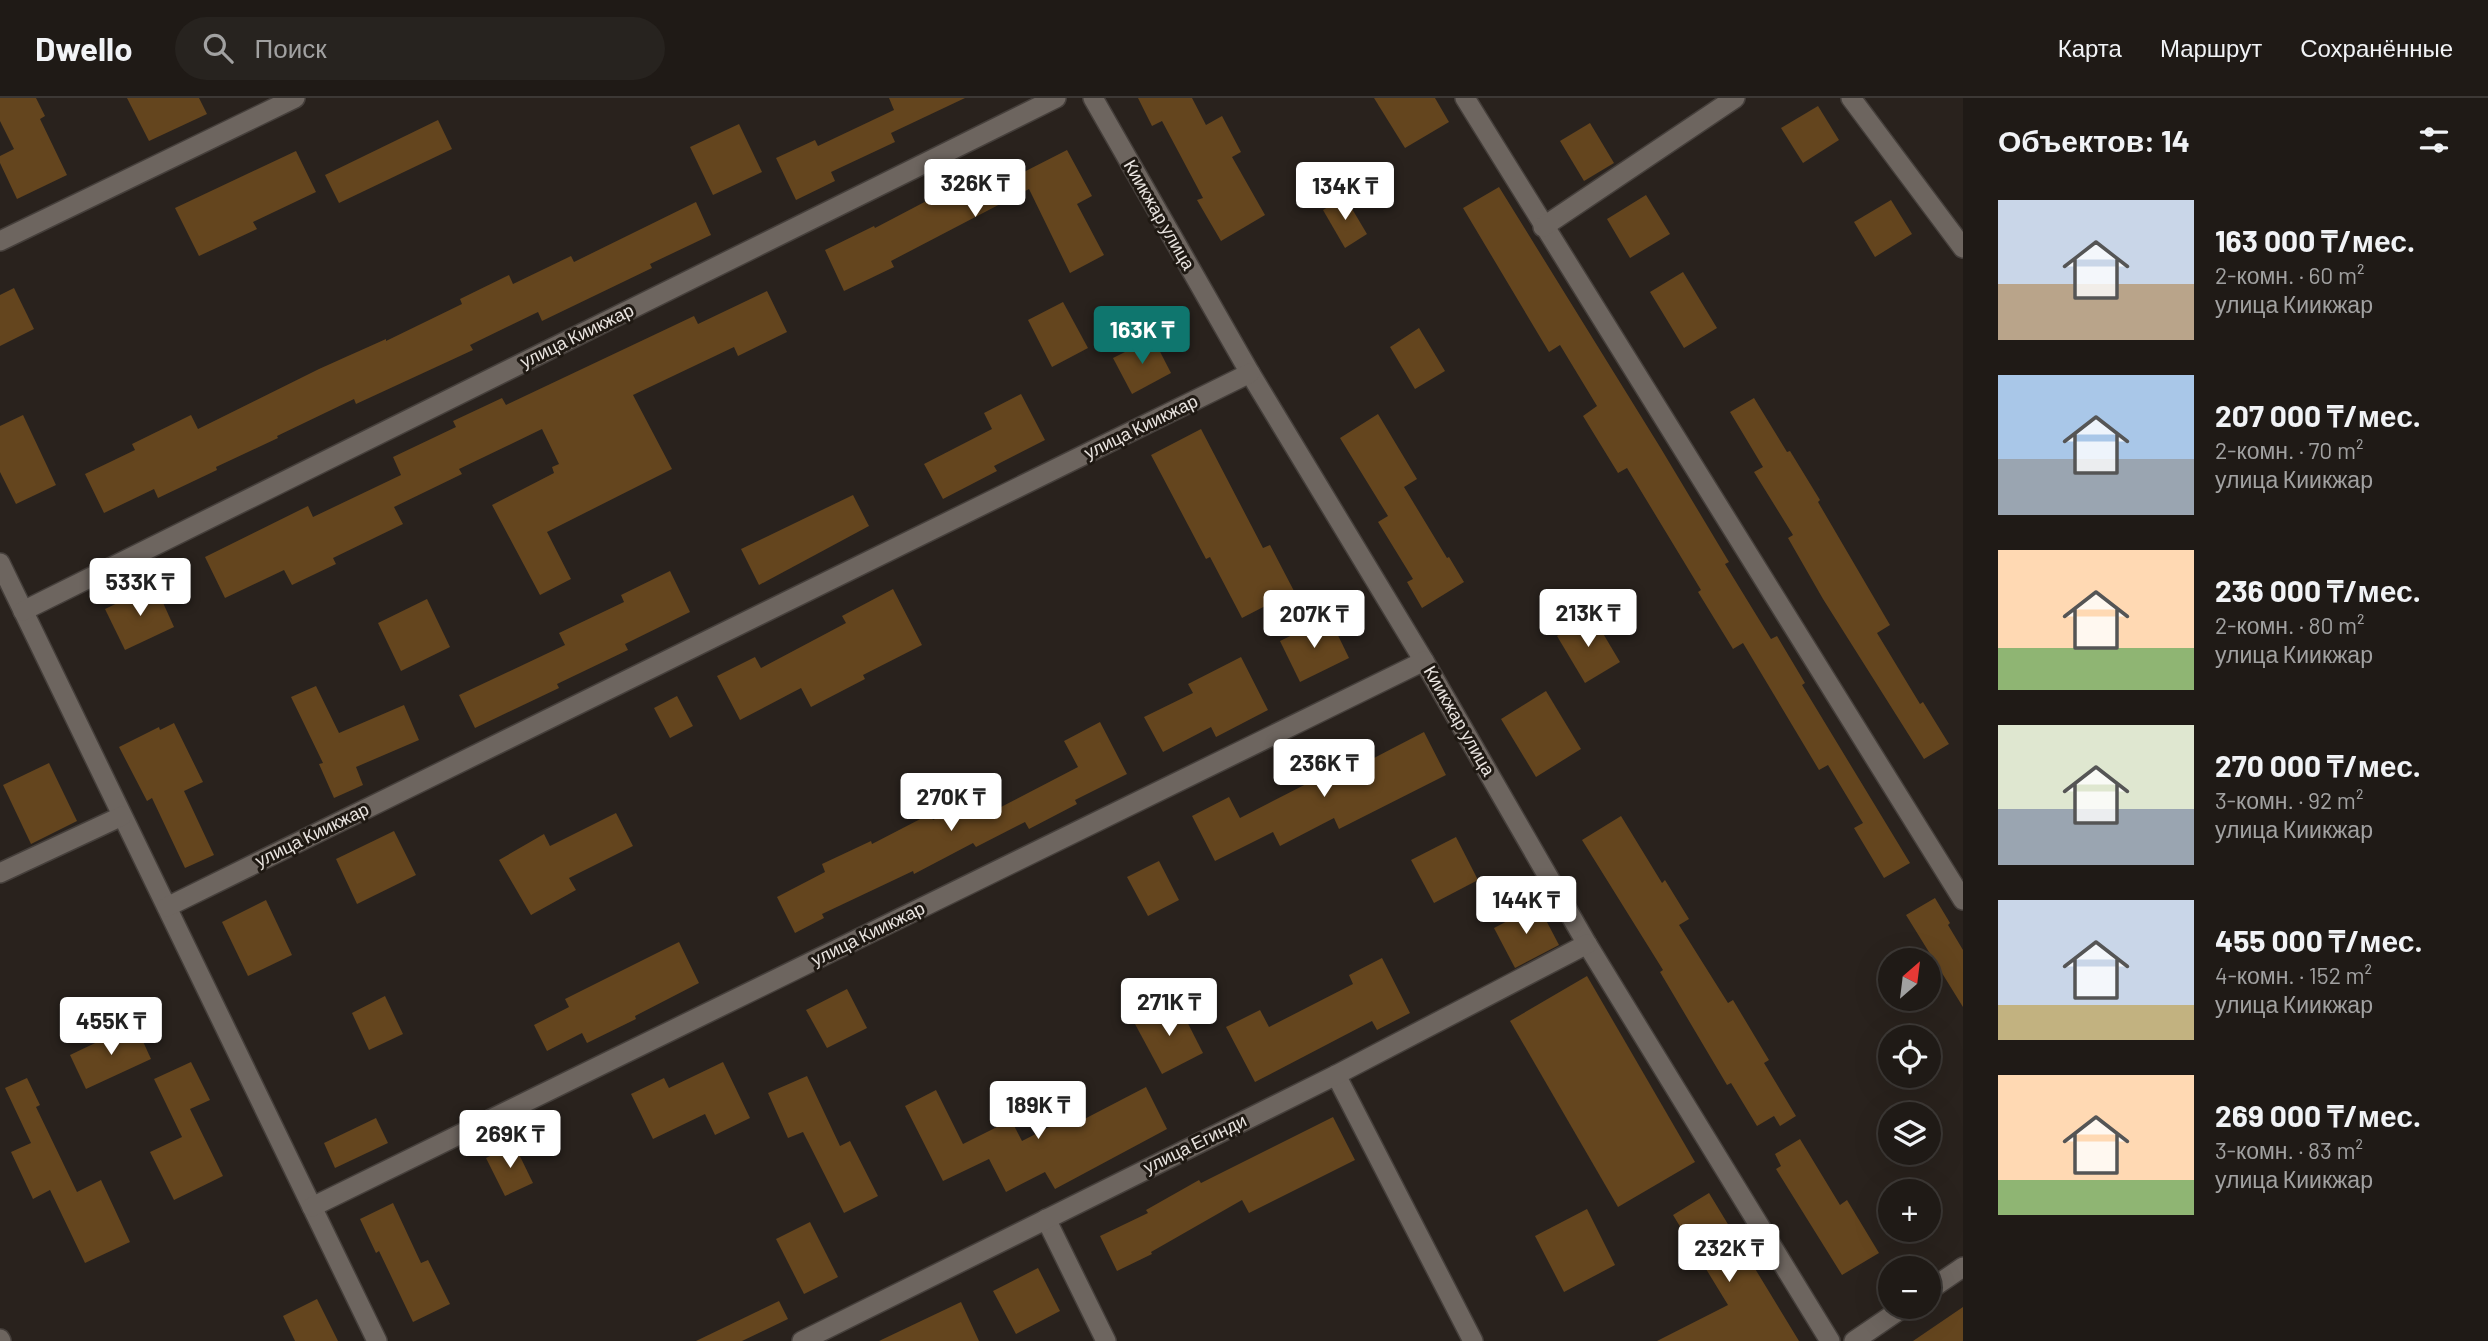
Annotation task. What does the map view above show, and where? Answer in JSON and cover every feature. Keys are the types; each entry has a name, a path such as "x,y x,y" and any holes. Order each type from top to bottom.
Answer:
{"street":[{"path":"0,241 295,98"},
{"name":"улица Киикжар","path":"23,611 1056,98"},
{"name":"Киикжар улица","path":"1093,98 1250,373 1424,661 1587,944 1830,1341"},
{"path":"1465,98 1963,900"},
{"path":"1543,227 1735,98"},
{"path":"1851,98 1962,243"},
{"name":"улица Киикжар","path":"166,907 1250,373"},
{"path":"0,563 377,1341"},
{"name":"улица Киикжар","path":"312,1208 1424,661"},
{"path":"0,873 122,816"},
{"name":"улица Егинди","path":"802,1341 1336,1075 1587,944"},
{"path":"1336,1075 1473,1341"},
{"path":"1045,1219 1106,1341"},
{"path":"1941,1282 1963,1268"},
{"path":"1854,1341 1886,1319"}],"building":[{"path":"0,98 36,98 45,116 40,119 67,175 17,199 0,163 0,156 14,149 0,121"},
{"path":"127,98 199,98 207,114 149,141"},
{"path":"889,98 965,98 891,133 895,142 831,172 835,181 796,200 776,158 815,140 818,146 894,110"},
{"path":"1138,98 1192,98 1206,125 1222,116 1241,152 1232,157 1265,215 1221,241 1197,200 1203,198 1162,121 1152,126"},
{"path":"1374,98 1435,98 1449,122 1405,148"},
{"path":"1818,106 1839,140 1803,163 1781,128"},
{"path":"438,120 452,149 339,203 325,175"},
{"path":"1590,123 1614,163 1584,181 1560,141"},
{"path":"739,124 762,172 713,195 690,147"},
{"path":"1067,150 1092,196 1077,204 1104,255 1070,273 1029,189 891,261 894,267 844,291 825,250 874,226 875,228 995,165 1004,182"},
{"path":"296,151 316,192 253,222 257,229 199,256 175,208"},
{"path":"1499,187 1660,447 1729,562 1725,564 1771,639 1777,636 1805,683 1802,685 1910,863 1884,878 1854,828 1863,823 1828,765 1819,770 1743,643 1733,649 1698,592 1701,590 1627,468 1618,473 1583,416 1597,406 1560,345 1549,352 1463,208"},
{"path":"1646,195 1670,234 1630,258 1607,219"},
{"path":"1345,197 1367,234 1345,248 1323,210"},
{"path":"1891,200 1912,234 1875,257 1854,222"},
{"path":"696,202 711,235 650,264 652,268 542,321 538,312 470,345 473,350 356,404 354,399 158,498 154,489 104,513 85,474 135,450 132,444 191,415 198,429 319,369 386,341 462,304 460,299 509,275 513,284 571,256 574,262"},
{"path":"1683,272 1717,328 1684,348 1650,292"},
{"path":"14,288 34,329 0,346 0,295"},
{"path":"767,291 787,332 738,356 734,347 633,395 672,469 547,532 571,579 540,595 492,505 554,473 552,467 559,464 542,429 459,469 462,474 394,507 403,524 333,558 336,564 292,585 284,570 225,598 205,557 308,506 313,517 401,475 393,457 456,427 453,421 502,398 506,405 694,316 698,324"},
{"path":"1063,302 1088,348 1052,367 1028,320"},
{"path":"1419,328 1445,371 1415,389 1390,347"},
{"path":"1153,338 1171,373 1132,394 1113,358"},
{"path":"1021,394 1045,440 994,466 997,471 943,499 924,464 992,429 984,413"},
{"path":"1754,398 1820,500 1818,502 1890,625 1877,633 1920,704 1923,702 1949,744 1924,759 1823,599 1788,538 1793,535 1754,472 1763,467 1730,412"},
{"path":"1378,414 1417,479 1404,487 1464,582 1422,608 1407,582 1413,579 1378,522 1388,516 1340,438"},
{"path":"23,415 56,485 16,504 0,472 0,426"},
{"path":"1201,429 1263,548 1270,545 1294,591 1242,618 1210,557 1206,559 1151,455"},
{"path":"853,495 869,526 759,585 741,549"},
{"path":"670,571 690,612 625,644 628,650 557,684 559,688 475,728 459,695 565,645 559,633 624,602 621,595"},
{"path":"155,585 174,627 125,650 105,609"},
{"path":"893,589 922,645 863,675 865,679 811,707 801,688 740,720 717,676 755,657 761,668 846,623 842,616"},
{"path":"427,599 450,647 401,671 378,623"},
{"path":"1592,615 1620,662 1585,683 1557,636"},
{"path":"1329,617 1349,658 1300,682 1280,641"},
{"path":"1241,657 1268,710 1216,737 1211,727 1163,752 1144,717 1193,693 1188,684"},
{"path":"316,686 339,733 404,705 419,740 356,767 363,785 334,798 319,764 323,763 291,697"},
{"path":"1546,691 1581,749 1536,777 1501,719"},
{"path":"677,696 693,726 670,738 654,708"},
{"path":"1100,722 1127,774 1075,800 1077,804 1029,829 1025,822 976,847 973,843 914,874 913,871 822,914 824,918 795,933 777,897 825,872 822,864 871,841 872,844 930,814 933,820 992,789 1001,807 1078,767 1064,741"},
{"path":"174,723 203,782 184,791 214,855 185,868 152,798 147,801 119,747 159,727 160,730"},
{"path":"1424,732 1446,775 1339,829 1334,818 1280,846 1273,832 1215,861 1192,816 1229,797 1240,818 1314,780 1312,776 1344,759 1349,771"},
{"path":"49,763 77,821 31,844 3,785"},
{"path":"616,813 633,846 569,878 576,890 531,915 499,860 544,834 550,846"},
{"path":"1621,816 1662,883 1665,880 1689,919 1679,925 1728,1003 1733,1000 1769,1060 1764,1063 1796,1116 1780,1126 1774,1116 1757,1126 1731,1083 1727,1085 1660,972 1663,970 1582,840"},
{"path":"394,831 416,875 357,904 336,859"},
{"path":"1456,837 1478,880 1434,903 1411,860"},
{"path":"1159,861 1179,900 1148,916 1127,877"},
{"path":"1935,898 1963,950 1963,1007 1941,971 1941,948 1926,948 1906,915"},
{"path":"266,900 292,955 248,976 222,922"},
{"path":"1538,905 1559,945 1515,968 1494,928"},
{"path":"679,942 699,983 587,1043 582,1033 547,1051 534,1025 569,1007 565,999"},
{"path":"1382,958 1410,1013 1377,1030 1372,1021 1255,1082 1226,1027 1260,1010 1269,1027 1353,984 1349,975"},
{"path":"1587,976 1695,1162 1618,1207 1510,1021"},
{"path":"847,989 867,1028 827,1048 806,1010"},
{"path":"385,996 403,1034 369,1050 352,1013"},
{"path":"1177,1002 1203,1053 1162,1074 1135,1024"},
{"path":"135,1024 151,1059 86,1089 70,1055"},
{"path":"191,1062 210,1100 190,1109 223,1176 174,1200 150,1152 182,1137 154,1079"},
{"path":"723,1062 750,1118 715,1135 705,1114 653,1139 631,1094 664,1078 669,1088"},
{"path":"807,1076 840,1146 850,1141 878,1196 844,1213 803,1132 788,1138 768,1093"},
{"path":"27,1078 40,1105 36,1107 77,1192 101,1180 130,1242 85,1263 50,1190 33,1199 11,1152 31,1143 5,1088"},
{"path":"1146,1087 1167,1129 1055,1189 1045,1172 1006,1192 989,1159 943,1181 905,1106 936,1090 963,1144 1011,1120 1022,1141 1065,1119 1069,1127"},
{"path":"1333,1117 1355,1160 1249,1213 1242,1200 1151,1252 1152,1254 1117,1271 1100,1236 1148,1213 1146,1210 1199,1180 1201,1183"},
{"path":"376,1118 388,1143 335,1168 324,1143"},
{"path":"1800,1139 1840,1205 1847,1200 1879,1253 1842,1275 1776,1169 1781,1166 1775,1154"},
{"path":"514,1144 533,1183 505,1196 486,1158"},
{"path":"1709,1193 1799,1341 1657,1341 1728,1305 1673,1215"},
{"path":"393,1203 421,1263 428,1260 450,1304 413,1322 379,1251 376,1253 360,1219"},
{"path":"1587,1209 1615,1265 1564,1292 1535,1236"},
{"path":"810,1222 838,1277 804,1294 776,1239"},
{"path":"1038,1268 1060,1311 1016,1334 993,1291"},
{"path":"317,1299 338,1341 295,1341 283,1316"},
{"path":"779,1301 788,1319 742,1341 696,1341"},
{"path":"961,1302 979,1341 879,1341"},
{"path":"1963,1307 1963,1341 1913,1341"}]}
